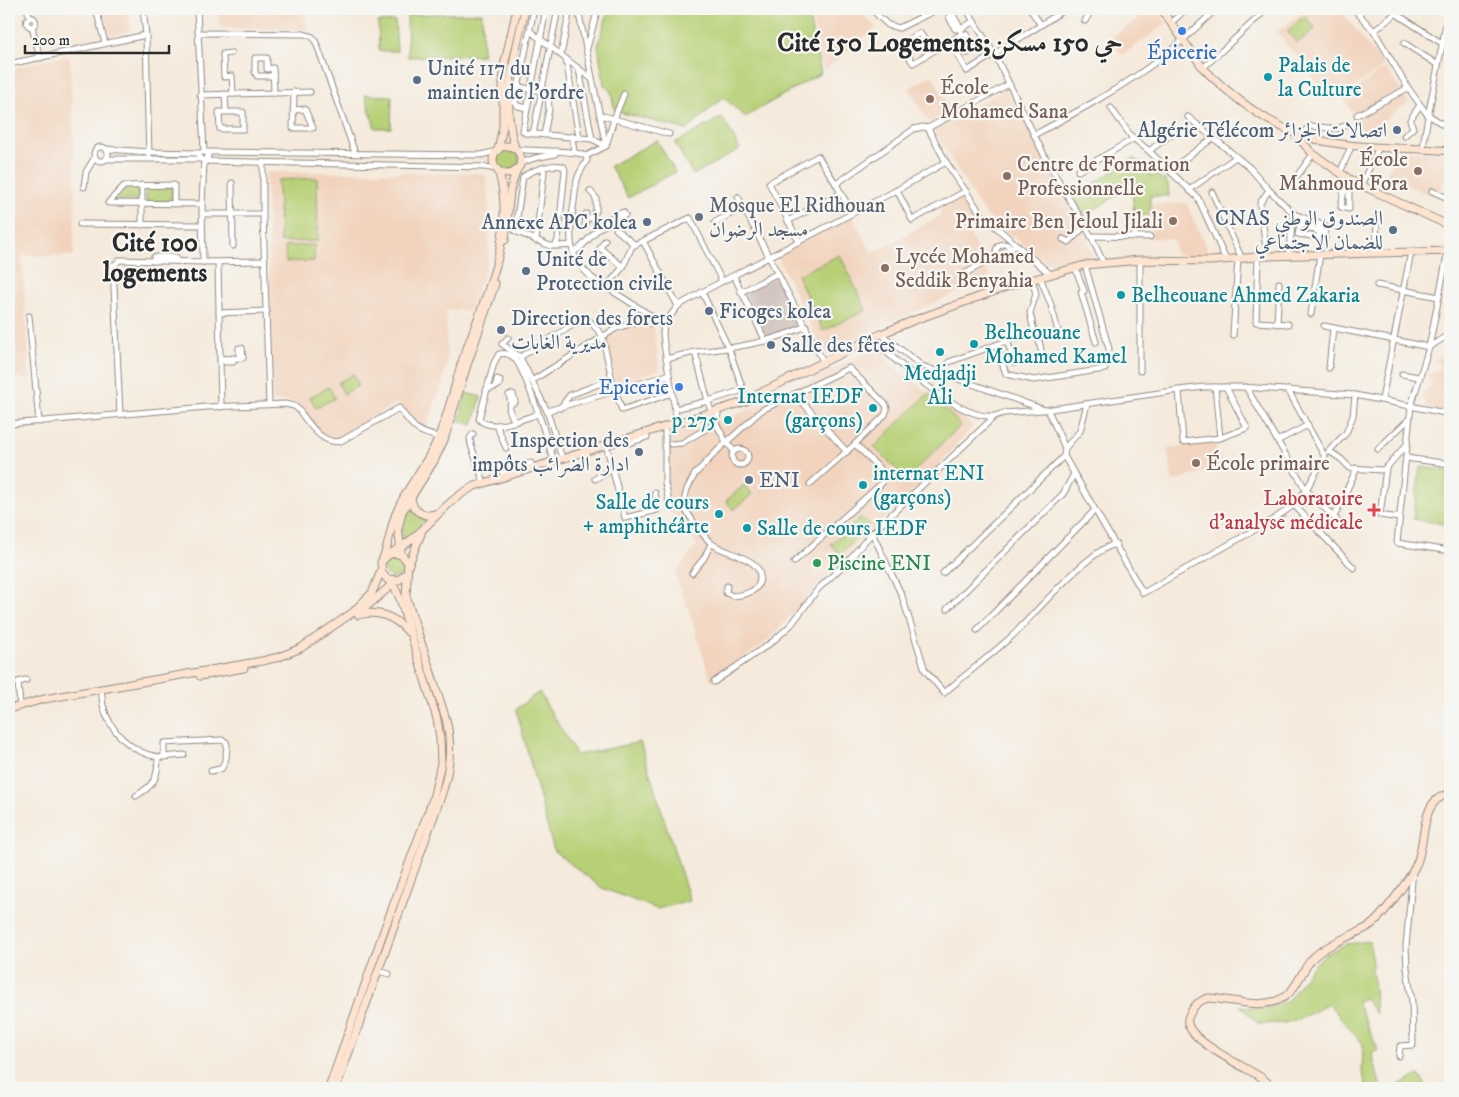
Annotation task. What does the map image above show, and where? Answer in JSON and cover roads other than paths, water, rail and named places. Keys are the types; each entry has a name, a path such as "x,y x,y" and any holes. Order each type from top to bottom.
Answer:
{"main road":[{"path":"102,691 272,658 296,651 326,633 358,608 374,590 381,571 380,565 388,548 397,511 406,492 431,454 439,437 497,261 504,200 503,188 493,160 503,126 505,61 517,9"},
{"path":"336,1088 440,799 450,760 450,740 446,719 406,596 408,569 407,560 401,552 398,536 399,522 411,496 434,461 444,440 467,365 492,296 503,256 508,224 510,191 516,171 521,164 521,156 510,133 509,118 510,83 514,51 525,9"},
{"path":"1161,9 1203,68 1226,91 1257,113 1300,135 1339,143 1450,151"},
{"path":"1292,130 1313,154 1354,182 1450,226"},
{"path":"497,150 508,146 516,148"},
{"path":"497,170 509,174 516,171"},
{"path":"383,559 391,553 399,554 438,513 461,494 484,483 747,401 881,334 940,311 1036,278 1075,267 1103,262 1226,260 1267,256 1450,251"},
{"path":"411,496 412,504 417,512 430,516 438,513"},
{"path":"9,709 44,699 282,661 321,641 355,616 408,569 414,548 422,531"},
{"path":"329,1088 383,932 433,798 439,774 441,750 437,719 400,599 393,581 381,571"},
{"path":"355,616 370,613 385,615 398,622 410,634"},
{"path":"1274,1088 1258,1075 1237,1064 1199,1039 1192,1032 1188,1024 1188,1017 1192,1008 1206,999 1266,1003 1286,996 1292,991 1313,958 1377,920 1413,870 1420,855 1431,806 1443,795 1450,794"}],"street":[{"path":"27,9 30,18 35,20 35,24 32,27 40,58"},
{"path":"96,9 105,43"},
{"path":"143,9 146,35 149,159"},
{"path":"197,9 204,152 208,158 204,160 202,204 203,262"},
{"path":"527,108 516,105 534,9"},
{"path":"546,9 523,131 533,134 592,139 606,146"},
{"path":"533,134 558,9"},
{"path":"570,9 564,57 579,137"},
{"path":"578,9 606,146"},
{"path":"586,51 598,9"},
{"path":"871,9 888,25 899,28 938,9"},
{"path":"966,9 995,54 1034,135 1061,186 1091,236 1103,262"},
{"path":"1030,9 1041,25"},
{"path":"950,41 967,71 1041,25 1056,11 1065,9"},
{"path":"1085,20 1092,9"},
{"path":"1171,23 1186,9"},
{"path":"1034,135 1073,114 1154,64 1184,40 1216,9"},
{"path":"1203,68 1267,9"},
{"path":"1357,9 1374,31 1420,105 1427,114 1450,129"},
{"path":"1374,31 1401,9"},
{"path":"1423,148 1427,114 1431,106 1448,9"},
{"path":"1395,13 1443,42 1450,44"},
{"path":"905,50 912,63 950,41 974,21"},
{"path":"530,31 592,79"},
{"path":"198,33 304,34 313,37 355,153"},
{"path":"9,64 146,35"},
{"path":"1404,43 1438,65"},
{"path":"231,54 223,54 224,77 232,76 233,94"},
{"path":"273,76 257,76 255,72 255,58 267,58 267,69 273,68 274,93"},
{"path":"579,69 592,139"},
{"path":"836,184 914,129 928,128 1009,84"},
{"path":"519,86 548,94 549,109 544,135"},
{"path":"1357,115 1408,88"},
{"path":"293,110 304,109 313,128 292,128 293,110 294,92"},
{"path":"200,95 310,92"},
{"path":"225,94 226,112"},
{"path":"521,164 531,159 560,153 574,152 586,156 606,146 624,94"},
{"path":"1410,120 1420,105"},
{"path":"1111,108 1131,136 1170,170 1198,198 1226,260"},
{"path":"219,112 226,112 243,112 243,129 220,129 219,112"},
{"path":"600,115 668,134"},
{"path":"1404,136 1413,128 1407,115"},
{"path":"1188,117 1250,168 1294,214 1325,226"},
{"path":"1300,135 1311,126 1337,129 1347,125"},
{"path":"928,128 946,162 984,217 1050,274"},
{"path":"1149,151 1174,132"},
{"path":"572,136 574,152"},
{"path":"1078,170 1135,138"},
{"path":"1170,170 1213,138"},
{"path":"1361,185 1379,147"},
{"path":"516,148 560,153"},
{"path":"84,188 86,172 95,157 97,149 150,152 481,155 497,150"},
{"path":"105,149 108,154 106,159"},
{"path":"1340,173 1350,149"},
{"path":"204,152 199,156 204,160"},
{"path":"1289,187 1313,154"},
{"path":"586,156 587,160 578,178 570,233 573,252 583,270 664,324"},
{"path":"798,242 769,183 818,156 852,213"},
{"path":"95,157 100,161 106,159 204,160 263,163 484,167 497,170"},
{"path":"1190,190 1236,157"},
{"path":"677,422 668,375 663,333 664,324 678,306 946,162"},
{"path":"263,163 270,404"},
{"path":"555,246 558,240 565,170 561,165 530,172 525,175 521,182 515,231 544,244 555,246 571,244"},
{"path":"536,241 544,170"},
{"path":"1349,188 1354,182"},
{"path":"232,183 233,246"},
{"path":"174,204 174,184 124,186 108,203 142,204 174,204 202,204"},
{"path":"142,185 142,225"},
{"path":"585,226 588,217 596,211 596,198 590,190 589,198"},
{"path":"897,190 912,220 966,191"},
{"path":"1267,256 1260,204 1270,190"},
{"path":"1432,191 1450,199"},
{"path":"1212,192 1240,259 1233,335"},
{"path":"788,221 841,193"},
{"path":"738,197 824,362"},
{"path":"715,222 744,208"},
{"path":"202,214 263,214"},
{"path":"1288,256 1294,214"},
{"path":"1376,253 1377,216"},
{"path":"573,252 580,248 602,226 588,217"},
{"path":"606,286 623,267 632,246 690,218 722,281"},
{"path":"1135,219 1135,237"},
{"path":"1292,221 1300,224 1324,234 1325,238 1298,234 1300,224"},
{"path":"80,224 202,226"},
{"path":"1063,239 1069,242 1085,226"},
{"path":"616,229 635,245"},
{"path":"1091,236 1150,237"},
{"path":"605,240 600,248 623,267"},
{"path":"643,241 678,306"},
{"path":"964,274 1016,245"},
{"path":"1450,251 1429,347 1411,406 1397,543 1450,551"},
{"path":"1382,399 1411,252"},
{"path":"1311,314 1320,254"},
{"path":"1258,258 1256,322 1288,324"},
{"path":"120,414 113,264 116,264 119,260 218,263 265,261"},
{"path":"1140,260 1140,371"},
{"path":"218,263 222,359 221,406"},
{"path":"1085,265 1109,349"},
{"path":"1075,267 1084,291 1081,292 1096,342"},
{"path":"741,292 778,273"},
{"path":"734,276 766,342"},
{"path":"1036,278 1051,304 1058,331"},
{"path":"1036,278 1036,294 1030,313 1042,355"},
{"path":"1277,324 1279,283"},
{"path":"1377,285 1439,296"},
{"path":"702,292 729,349 747,401"},
{"path":"219,313 266,311"},
{"path":"29,316 38,422"},
{"path":"520,358 586,317 602,335 612,379 570,395 560,408"},
{"path":"533,380 602,335 615,329 636,322 664,324"},
{"path":"666,359 694,352 729,349 766,342 806,326"},
{"path":"1324,326 1429,347 1450,334"},
{"path":"1329,368 1333,328"},
{"path":"949,362 1034,331"},
{"path":"881,334 922,366 1046,410 1065,448 1064,456 1143,593 1274,519 1294,505 1306,490 1329,451 1346,433 1354,416 1355,395"},
{"path":"508,338 502,344 520,358 533,380 547,411 562,458"},
{"path":"1007,341 1015,363"},
{"path":"996,345 1006,374 1034,380 1105,369"},
{"path":"879,346 901,366 954,405 985,417 1179,390 1215,387 1246,387 1355,395 1450,414"},
{"path":"694,352 708,401 709,420 716,424 726,442 734,451"},
{"path":"538,414 496,426 479,420 486,390 499,354 509,355 521,366 538,414 554,461"},
{"path":"222,359 225,362 233,362 236,358"},
{"path":"727,586 726,593 733,596 758,588 760,581 759,570 754,563 711,544 683,506 687,489 695,474 726,442 762,410 849,368 886,405 885,415 856,444 810,484"},
{"path":"1402,374 1419,377"},
{"path":"547,411 668,375"},
{"path":"486,390 495,387"},
{"path":"1215,387 1220,438"},
{"path":"1179,390 1182,442 1220,438 1247,428 1226,387"},
{"path":"1246,387 1306,490 1345,528"},
{"path":"615,390 622,410 672,393"},
{"path":"675,409 743,390"},
{"path":"1288,390 1325,457"},
{"path":"795,394 847,452"},
{"path":"511,403 509,409 514,421"},
{"path":"9,424 221,406 270,404 294,406 328,441 336,442 341,440 399,408 412,425 423,434 439,437"},
{"path":"1065,448 1080,431 1087,404"},
{"path":"671,444 682,443 716,424 719,410"},
{"path":"714,682 772,642 791,625 818,589 847,562 872,533 995,416"},
{"path":"1378,448 1410,419"},
{"path":"496,426 506,448"},
{"path":"665,426 665,483 670,506 683,506"},
{"path":"1277,441 1308,426"},
{"path":"473,434 470,438 471,446 484,483"},
{"path":"1329,451 1350,468 1381,470 1386,468 1407,443"},
{"path":"606,444 625,518 657,510 655,493"},
{"path":"794,562 882,483 884,479 882,471 856,444"},
{"path":"943,573 1064,456"},
{"path":"1406,458 1450,464"},
{"path":"1334,517 1357,468"},
{"path":"1386,468 1380,515 1399,518"},
{"path":"595,479 612,469"},
{"path":"947,609 1063,494 1074,474"},
{"path":"1294,505 1354,568"},
{"path":"977,630 1095,510"},
{"path":"872,533 902,596 925,670 944,693 1014,634 1074,573 1107,546 1116,544"},
{"path":"692,573 704,558 711,544"},
{"path":"20,706 18,682 26,680"},
{"path":"102,691 105,712 117,733 138,751 158,758 184,755"},
{"path":"164,757 164,743 222,740 227,744 224,762 220,769 211,771"},
{"path":"136,796 146,790 157,775 158,758"},
{"path":"1399,1056 1400,1046 1414,1045 1406,946 1413,870"},
{"path":"378,971 389,974"}],"place":[{"name":"Épicerie","path":"1182,31"},
{"name":"Palais de la Culture","path":"1268,77"},
{"name":"Unité 117 du maintien de l'ordre","path":"417,80"},
{"name":"École Mohamed Sana","path":"930,99"},
{"name":"Algérie Télécom اتصالات الجزائر","path":"1397,130"},
{"name":"École Mahmoud Fora","path":"1418,171"},
{"name":"Centre de Formation Professionnelle","path":"1007,176"},
{"name":"Mosque El Ridhouan مسجد الرضوان","path":"699,217"},
{"name":"Primaire Ben Jeloul Jilali","path":"1173,221"},
{"name":"Annexe APC kolea","path":"647,222"},
{"name":"CNAS الصندوق الوطني للضمان الاجتماعي","path":"1393,230"},
{"name":"Lycée Mohamed Seddik Benyahia","path":"885,268"},
{"name":"Unité de Protection civile","path":"526,271"},
{"name":"Belheouane Ahmed Zakaria","path":"1121,295"},
{"name":"Ficoges kolea","path":"709,311"},
{"name":"Direction des forets مديرية الغابات","path":"501,330"},
{"name":"Belheouane Mohamed Kamel","path":"974,344"},
{"name":"Salle des fêtes","path":"771,345"},
{"name":"Medjadji Ali","path":"940,352"},
{"name":"Epicerie","path":"679,387"},
{"name":"Internat IEDF (garçons)","path":"873,408"},
{"name":"p 275","path":"728,420"},
{"name":"Inspection des impôts ادارة الضرائب","path":"639,452"},
{"name":"École primaire","path":"1196,463"},
{"name":"ENI","path":"749,480"},
{"name":"internat ENI (garçons)","path":"863,485"},
{"name":"Laboratoire d'analyse médicale","path":"1374,510"},
{"name":"Salle de cours + amphithéârte","path":"719,514"},
{"name":"Salle de cours IEDF","path":"747,528"},
{"name":"Piscine ENI","path":"817,563"}],"district":[{"name":"Cité 150 Logements;حي 150 مسكن","path":"950,42"},
{"name":"Cité 100 logements","path":"155,257"}]}
